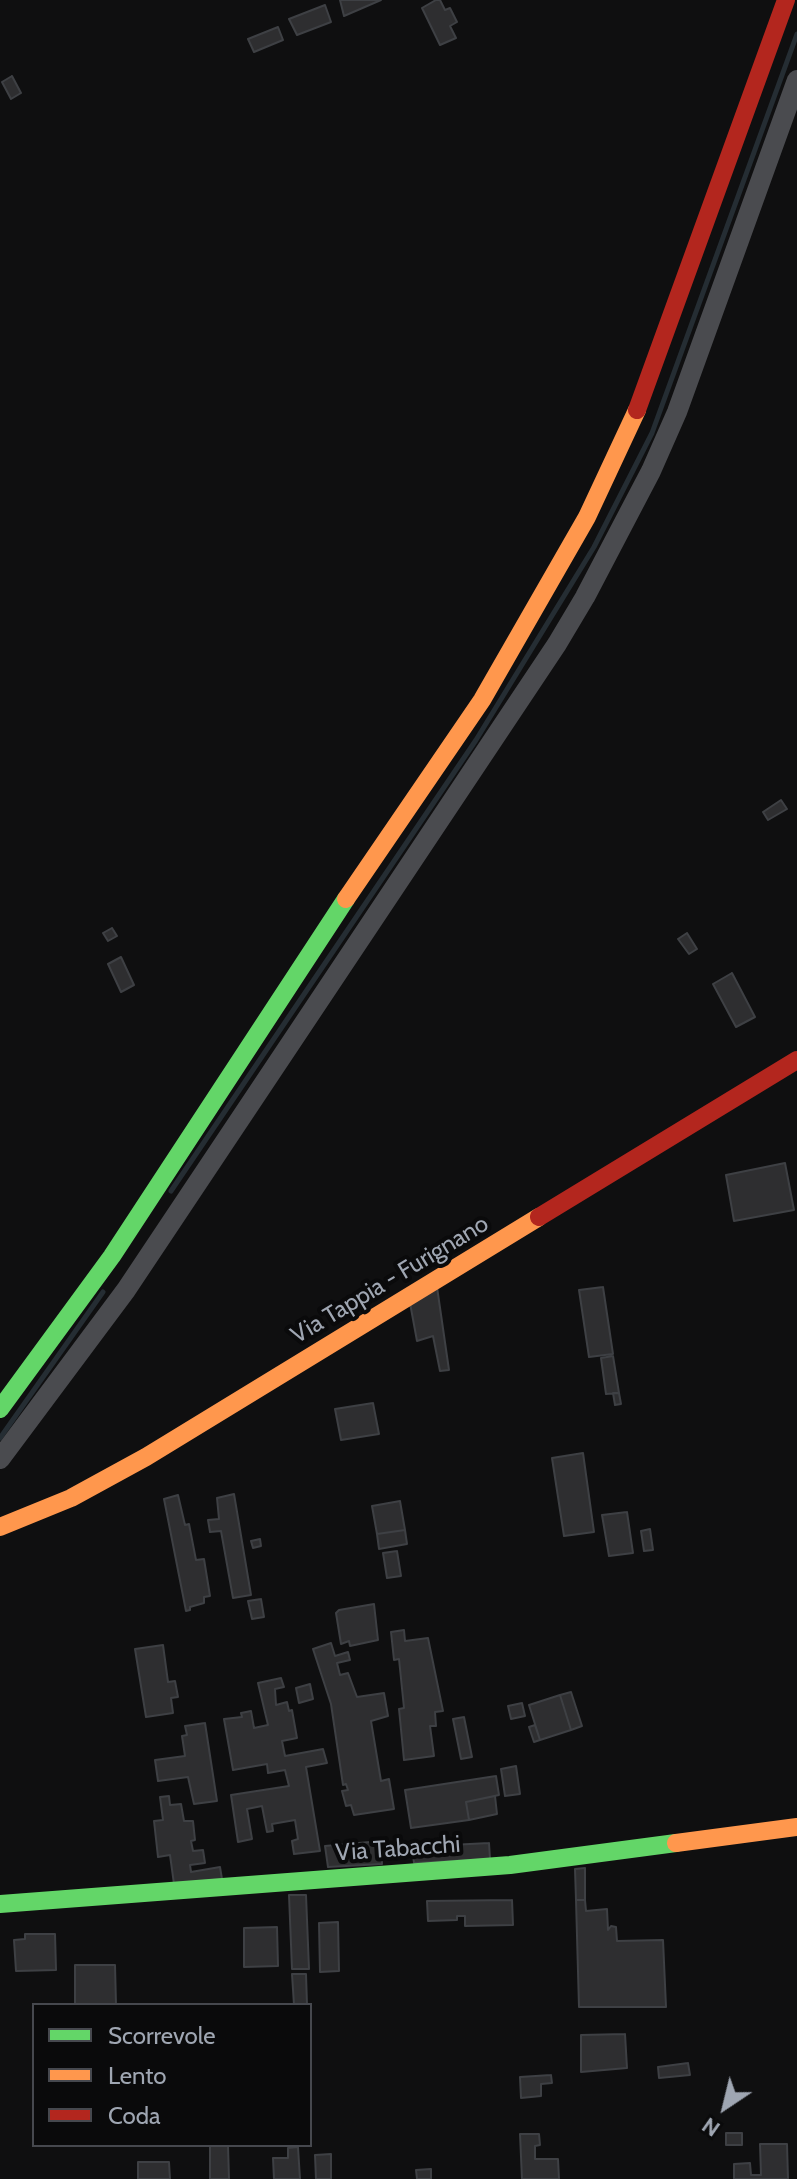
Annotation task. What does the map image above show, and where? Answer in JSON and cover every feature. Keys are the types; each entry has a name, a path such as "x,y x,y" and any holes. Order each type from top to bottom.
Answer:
{"street":[{"path":"0,1409 112,1256 319,939 482,700 532,616 587,517 642,400 786,0"},
{"path":"0,1459 126,1290 585,597 651,471 677,412 797,80"},
{"name":"Via Tappia - Furignano","path":"0,1527 71,1498 146,1457 797,1060"},
{"name":"Via Tabacchi","path":"0,1904 510,1865 797,1827"}],"building":[{"path":"340,0 381,0 344,16"},
{"path":"440,0 445,10 450,8 457,22 450,26 456,38 440,45 422,8"},
{"path":"325,5 331,22 297,35 289,19"},
{"path":"278,27 283,40 254,52 248,39"},
{"path":"12,76 21,93 11,99 2,82"},
{"path":"781,800 787,809 768,820 763,812"},
{"path":"112,928 117,936 108,941 103,933"},
{"path":"687,933 697,949 689,954 678,939"},
{"path":"121,957 134,985 121,992 108,964"},
{"path":"732,973 755,1017 736,1027 713,984"},
{"path":"785,1163 794,1210 734,1221 726,1175"},
{"path":"437,1287 449,1370 440,1371 433,1336 417,1341 410,1303"},
{"path":"603,1287 613,1354 589,1357 579,1290"},
{"path":"613,1356 619,1393 606,1394 601,1358"},
{"path":"613,1393 619,1393 621,1404 615,1405"},
{"path":"373,1403 379,1434 341,1440 335,1409"},
{"path":"583,1453 594,1532 564,1536 552,1458"},
{"path":"234,1494 251,1595 233,1598 221,1531 210,1532 208,1520 219,1519 217,1498"},
{"path":"178,1495 185,1525 189,1524 196,1560 204,1559 210,1596 204,1597 204,1603 186,1611 164,1499"},
{"path":"400,1501 405,1530 377,1534 372,1506"},
{"path":"627,1512 633,1553 609,1556 602,1515"},
{"path":"650,1529 653,1550 644,1551 641,1531"},
{"path":"405,1530 407,1544 379,1549 377,1534"},
{"path":"260,1539 261,1546 253,1548 251,1541"},
{"path":"397,1551 401,1576 387,1578 383,1553"},
{"path":"261,1599 264,1617 252,1619 248,1601"},
{"path":"374,1604 378,1640 350,1646 349,1641 341,1644 336,1613"},
{"path":"404,1630 405,1641 428,1638 443,1711 435,1712 436,1726 430,1726 434,1756 404,1760 399,1709 404,1708 399,1659 394,1660 391,1632"},
{"path":"331,1643 335,1656 348,1652 350,1660 337,1663 340,1675 348,1673 357,1697 384,1693 388,1716 371,1721 381,1781 389,1779 394,1809 354,1815 351,1805 346,1806 342,1791 348,1790 346,1784 343,1785 331,1704 313,1649"},
{"path":"163,1645 168,1682 175,1681 178,1697 171,1698 173,1713 146,1717 135,1649"},
{"path":"281,1678 284,1687 275,1689 276,1705 287,1702 289,1711 292,1710 297,1738 282,1741 285,1756 323,1749 327,1763 306,1767 320,1851 294,1854 292,1841 298,1839 295,1820 272,1824 273,1831 267,1832 262,1806 247,1809 252,1839 238,1842 231,1795 289,1786 285,1770 268,1773 267,1764 233,1770 224,1719 242,1717 241,1713 251,1711 254,1728 268,1725 258,1683"},
{"path":"310,1684 313,1699 299,1703 296,1688"},
{"path":"571,1692 582,1726 571,1730 560,1695"},
{"path":"560,1695 571,1730 540,1740 529,1705"},
{"path":"522,1703 525,1716 511,1719 508,1706"},
{"path":"464,1717 472,1757 461,1759 453,1719"},
{"path":"205,1723 217,1801 194,1804 188,1777 158,1781 155,1760 185,1756 182,1736 187,1735 185,1726"},
{"path":"535,1725 540,1740 534,1742 529,1727"},
{"path":"516,1766 520,1794 505,1796 501,1769"},
{"path":"496,1776 499,1795 466,1802 469,1820 411,1828 405,1790"},
{"path":"169,1796 170,1805 181,1804 184,1821 193,1821 193,1851 203,1850 205,1863 190,1865 191,1872 220,1867 222,1879 174,1884 170,1855 158,1857 154,1821 163,1820 160,1797"},
{"path":"495,1796 497,1814 469,1820 466,1802"},
{"path":"381,1841 382,1864 328,1867 325,1846"},
{"path":"489,1843 490,1859 414,1863 412,1847"},
{"path":"585,1868 585,1900 576,1900 575,1869"},
{"path":"289,1895 306,1895 309,1969 292,1969"},
{"path":"512,1900 513,1925 465,1926 465,1916 457,1916 457,1920 428,1921 427,1901"},
{"path":"576,1900 585,1900 586,1911 607,1909 608,1930 611,1926 616,1927 617,1941 663,1940 666,2007 579,2007"},
{"path":"338,1922 339,1971 320,1972 319,1923"},
{"path":"277,1927 278,1966 244,1967 244,1928"},
{"path":"25,1934 55,1934 56,1970 16,1971 14,1940 25,1939"},
{"path":"75,1965 115,1965 116,2003 75,2003"},
{"path":"292,1974 306,1974 307,2003 294,2003"},
{"path":"625,2034 627,2068 581,2072 581,2035"},
{"path":"688,2063 690,2075 659,2078 658,2067"},
{"path":"551,2075 552,2083 541,2084 541,2096 521,2098 520,2077"},
{"path":"726,2133 742,2133 742,2145 726,2145"},
{"path":"520,2134 539,2134 540,2145 535,2146 535,2159 558,2159 559,2179 522,2179"},
{"path":"760,2144 787,2144 788,2179 734,2179 734,2164 750,2163 751,2175 761,2175"},
{"path":"210,2147 228,2147 229,2179 210,2179"},
{"path":"298,2147 300,2179 274,2179 273,2158 288,2158 288,2148"},
{"path":"331,2154 331,2179 316,2179 315,2155"},
{"path":"138,2162 169,2162 170,2179 138,2179"},
{"path":"431,2169 431,2179 417,2179 416,2170"}],"waterway":[{"path":"171,1191 476,740 594,547 652,433 797,34"},
{"path":"0,1438 103,1292"}],"traffic: fast":[{"path":"0,1409 112,1256 346,899"},
{"path":"0,1904 510,1865 676,1843"}],"traffic: slow":[{"path":"346,899 482,700 587,517 637,410"},
{"path":"0,1527 71,1498 146,1457 539,1217"},
{"path":"676,1843 797,1827"}],"traffic: jam":[{"path":"637,410 786,0"},
{"path":"539,1217 797,1060"}]}
